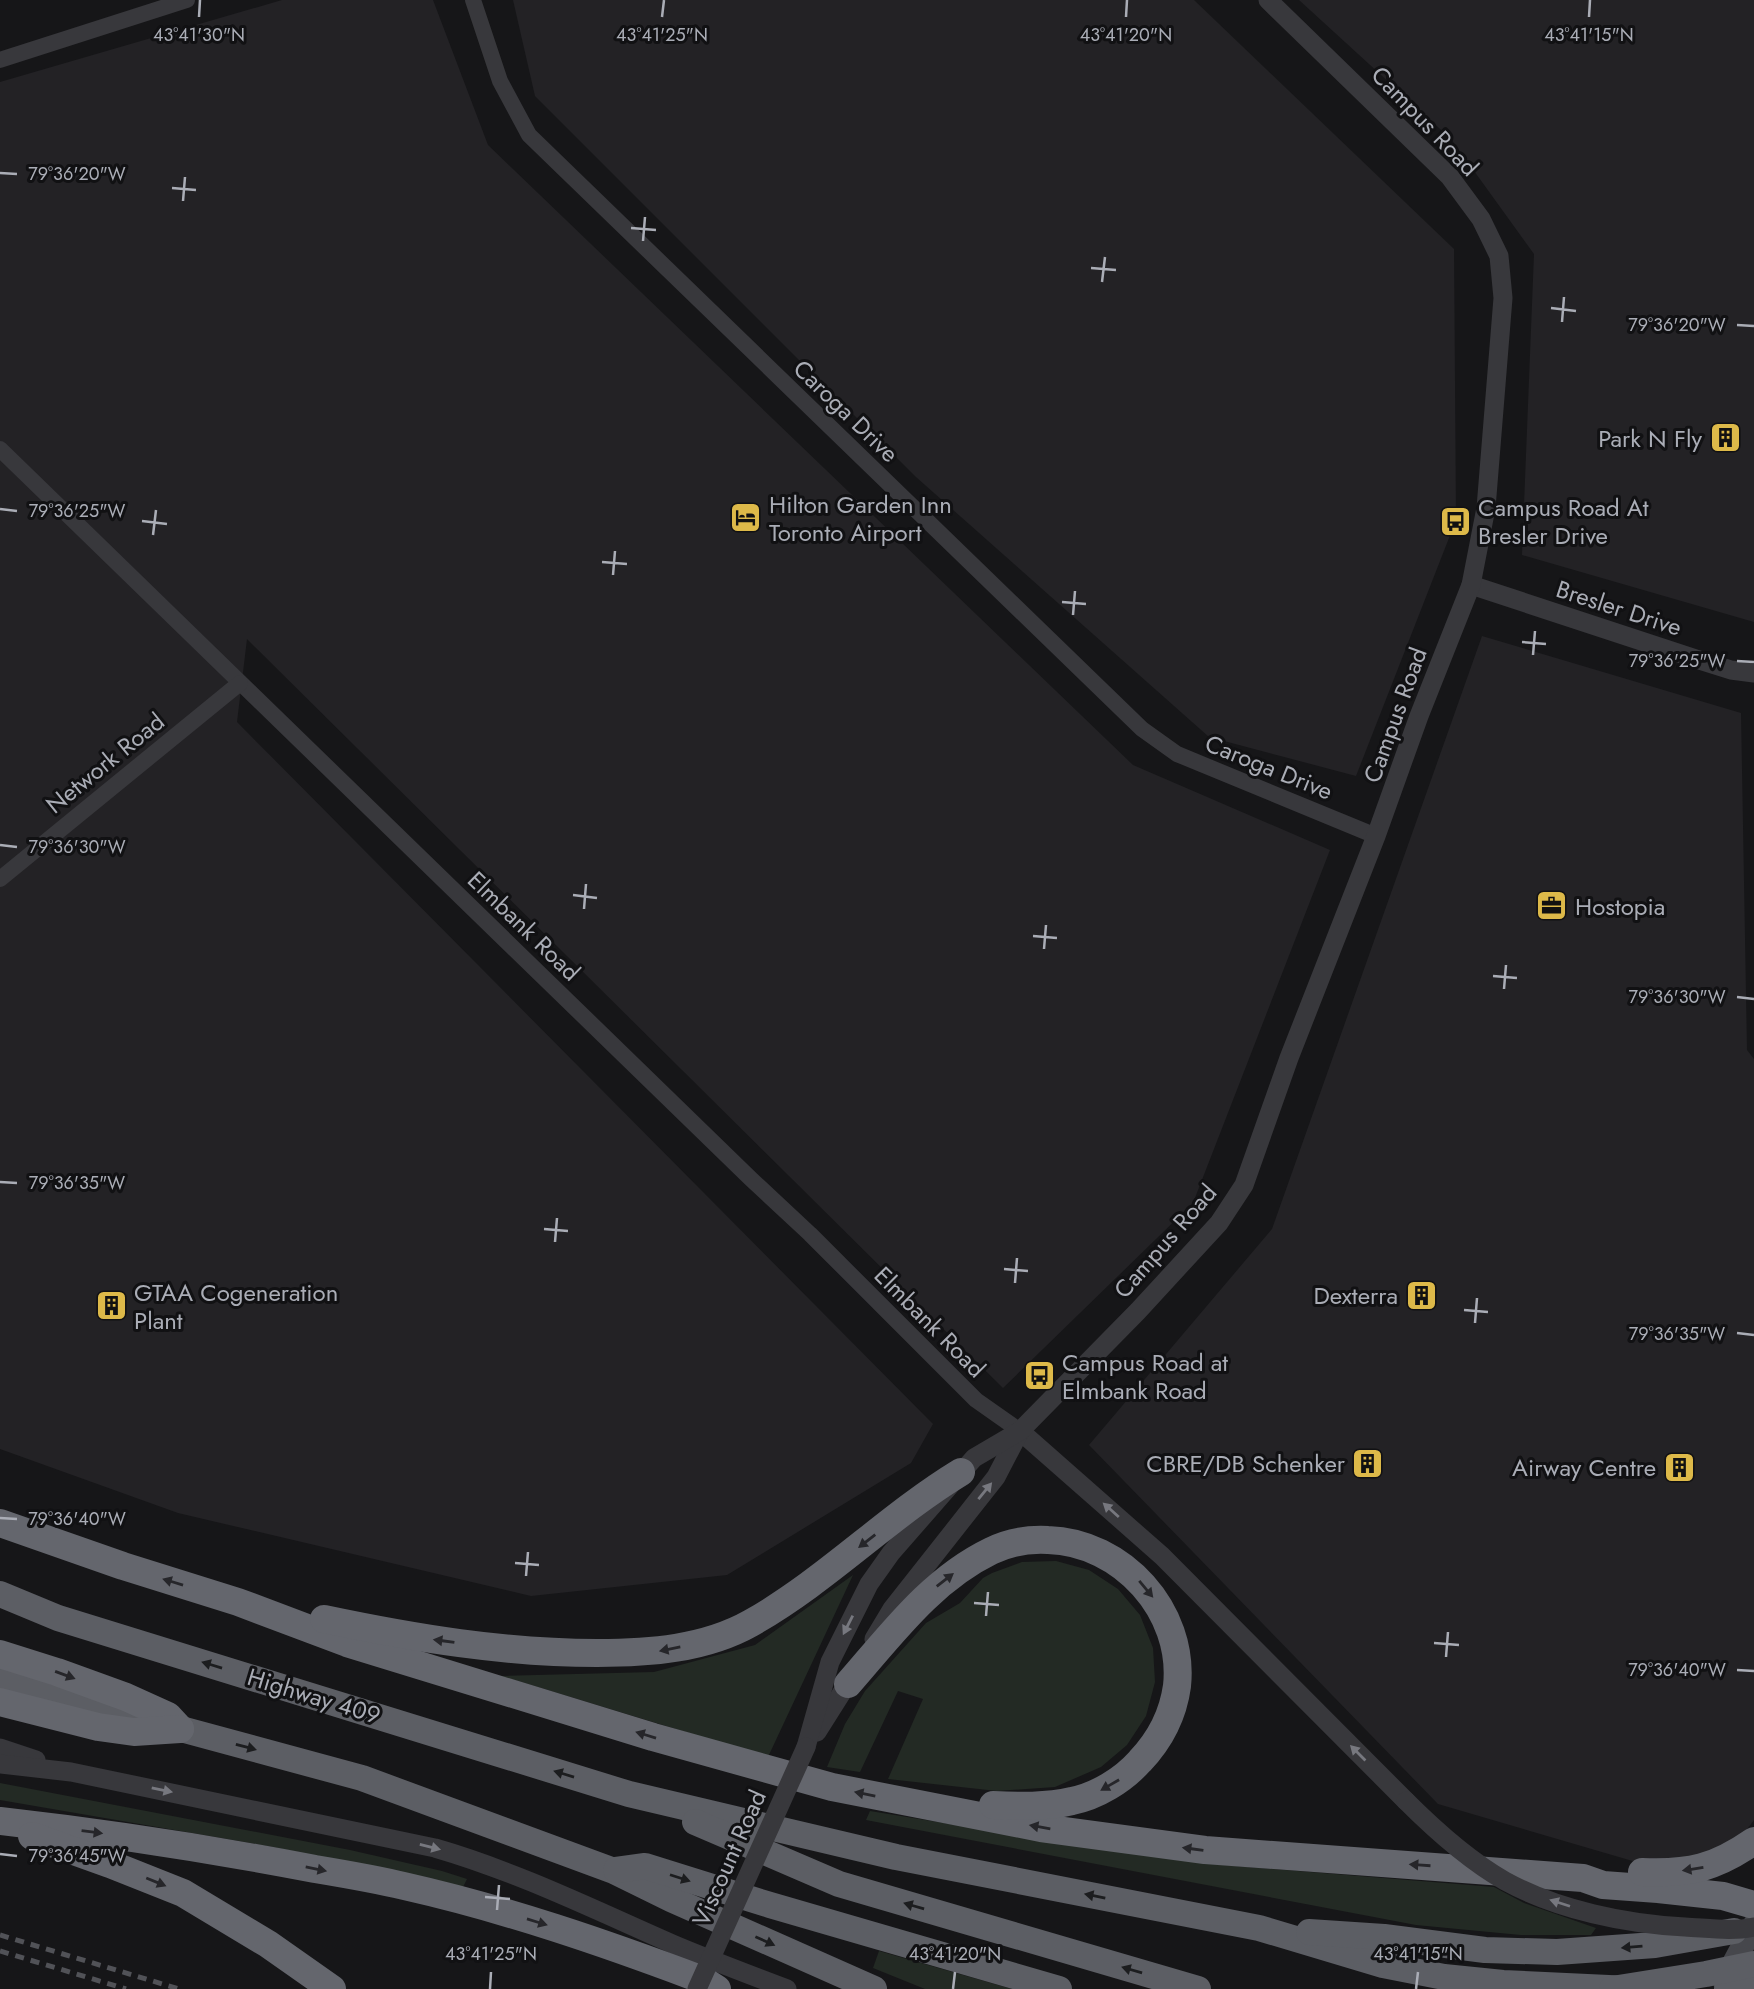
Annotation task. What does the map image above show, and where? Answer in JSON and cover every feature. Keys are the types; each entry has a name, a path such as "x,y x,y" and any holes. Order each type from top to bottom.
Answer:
{"highway":[{"path":"238,1602 420,1638 501,1649 560,1653 663,1651 724,1636 749,1624 826,1574 932,1489 961,1472"},
{"path":"0,1523 238,1602 347,1643 743,1764 831,1787 1041,1828 1205,1850 1583,1878 1603,1885 1723,1896 1753,1921"},
{"path":"848,1684 906,1617 937,1586 991,1551 1009,1544 1045,1540 1086,1545 1125,1567 1153,1597 1175,1649 1177,1685 1165,1726 1134,1768 1105,1788 1073,1801 1035,1806 932,1806"},
{"name":"Highway 409","path":"0,1594 58,1618 629,1794"},
{"path":"0,1613 58,1618"},
{"path":"0,1654 126,1697 168,1716 180,1729"},
{"path":"0,1680 362,1778 614,1871 874,1989"},
{"path":"0,1702 98,1727 134,1732 180,1729"},
{"path":"629,1794 896,1857 1259,1928 1383,1965 1444,1977 1515,1984 1630,1989"},
{"path":"629,1794 839,1884 1198,1989"},
{"path":"0,1822 183,1893 268,1944 332,1989"},
{"path":"0,1822 181,1844 403,1886 493,1909 574,1934 690,1976 717,1989"},
{"path":"1583,1878 1605,1871 1660,1873 1709,1866 1731,1857 1754,1841"},
{"path":"614,1871 645,1867 1059,1989"},
{"path":"1259,1928 1384,1937 1485,1950 1558,1952 1656,1945 1753,1921"},
{"path":"1612,1989 1754,1964"},
{"path":"1727,1989 1754,1986"}],"main road":[{"path":"1720,1989 1753,1921"}],"street":[{"path":"0,60 187,0"},
{"name":"Caroga Drive","path":"473,0 500,81 529,135 1135,723 1177,754 1376,836"},
{"name":"Campus Road","path":"806,1747 830,1662 869,1584 891,1553 974,1458 1020,1431 1053,1399 1212,1231 1244,1185 1289,1058 1471,584 1486,508 1503,298 1499,256 1481,219 1450,177 1268,0"},
{"name":"Elmbank Road","path":"0,450 810,1234 976,1400 1020,1431"},
{"name":"Bresler Drive","path":"1471,584 1731,670 1754,673"},
{"name":"Network Road","path":"0,879 240,683"},
{"path":"1020,1431 1162,1556 1430,1826 1488,1870 1524,1891 1592,1913 1658,1926 1753,1921"},
{"name":"Campus Road","path":"806,1747 848,1684 892,1609 996,1477 1020,1431"},
{"name":"Viscount Road","path":"696,1989 806,1747"},
{"path":"0,1748 71,1772"},
{"path":"0,1764 71,1772 435,1847 481,1861 681,1947 787,1989"}],"shaded area":[{"path":"282,0 433,0 488,145 1133,765 1330,850 1193,1203 1003,1388 247,639 237,722 933,1424 911,1463 727,1575 531,1596 178,1513 0,1449 0,82"},
{"path":"513,0 1194,0 1454,249 1456,520 1356,776 1209,737 916,477 535,96"},
{"path":"1299,0 1754,0 1754,622 1522,555 1534,254 1451,139"},
{"path":"1482,636 1741,713 1747,1050 1754,1059 1754,1820 1745,1832 1714,1852 1686,1860 1636,1862 1438,1804 1089,1445 1272,1229"},
{"path":"1056,1561 1089,1570 1118,1589 1140,1615 1153,1648 1155,1682 1146,1716 1127,1745 1101,1767 1055,1787 997,1791 888,1779 923,1699 898,1691 860,1772 827,1767 845,1724 865,1691 926,1623 960,1603 983,1578 992,1573 1022,1562"},
{"path":"853,1575 768,1757 501,1676 654,1672 755,1645"},
{"path":"0,1783 350,1850 467,1879 463,1887 273,1847 0,1800"},
{"path":"870,1811 1212,1864 1494,1887 1524,1903 1596,1928 1591,1935 1521,1935 1416,1925 866,1820"},
{"path":"879,1951 1012,1989 925,1989 873,1968"}],"railway":[{"path":"0,1935 179,1989"},
{"path":"0,1951 126,1989"}],"place":[{"name":"Park N Fly","path":"1725,438"},
{"name":"Hilton Garden Inn Toronto Airport","path":"746,518"},
{"name":"Campus Road At Bresler Drive","path":"1455,521"},
{"name":"Hostopia","path":"1552,906"},
{"name":"Dexterra","path":"1421,1295"},
{"name":"GTAA Cogeneration Plant","path":"111,1306"},
{"name":"Campus Road at Elmbank Road","path":"1039,1376"},
{"name":"CBRE/DB Schenker","path":"1368,1463"},
{"name":"Airway Centre","path":"1679,1467"}]}
